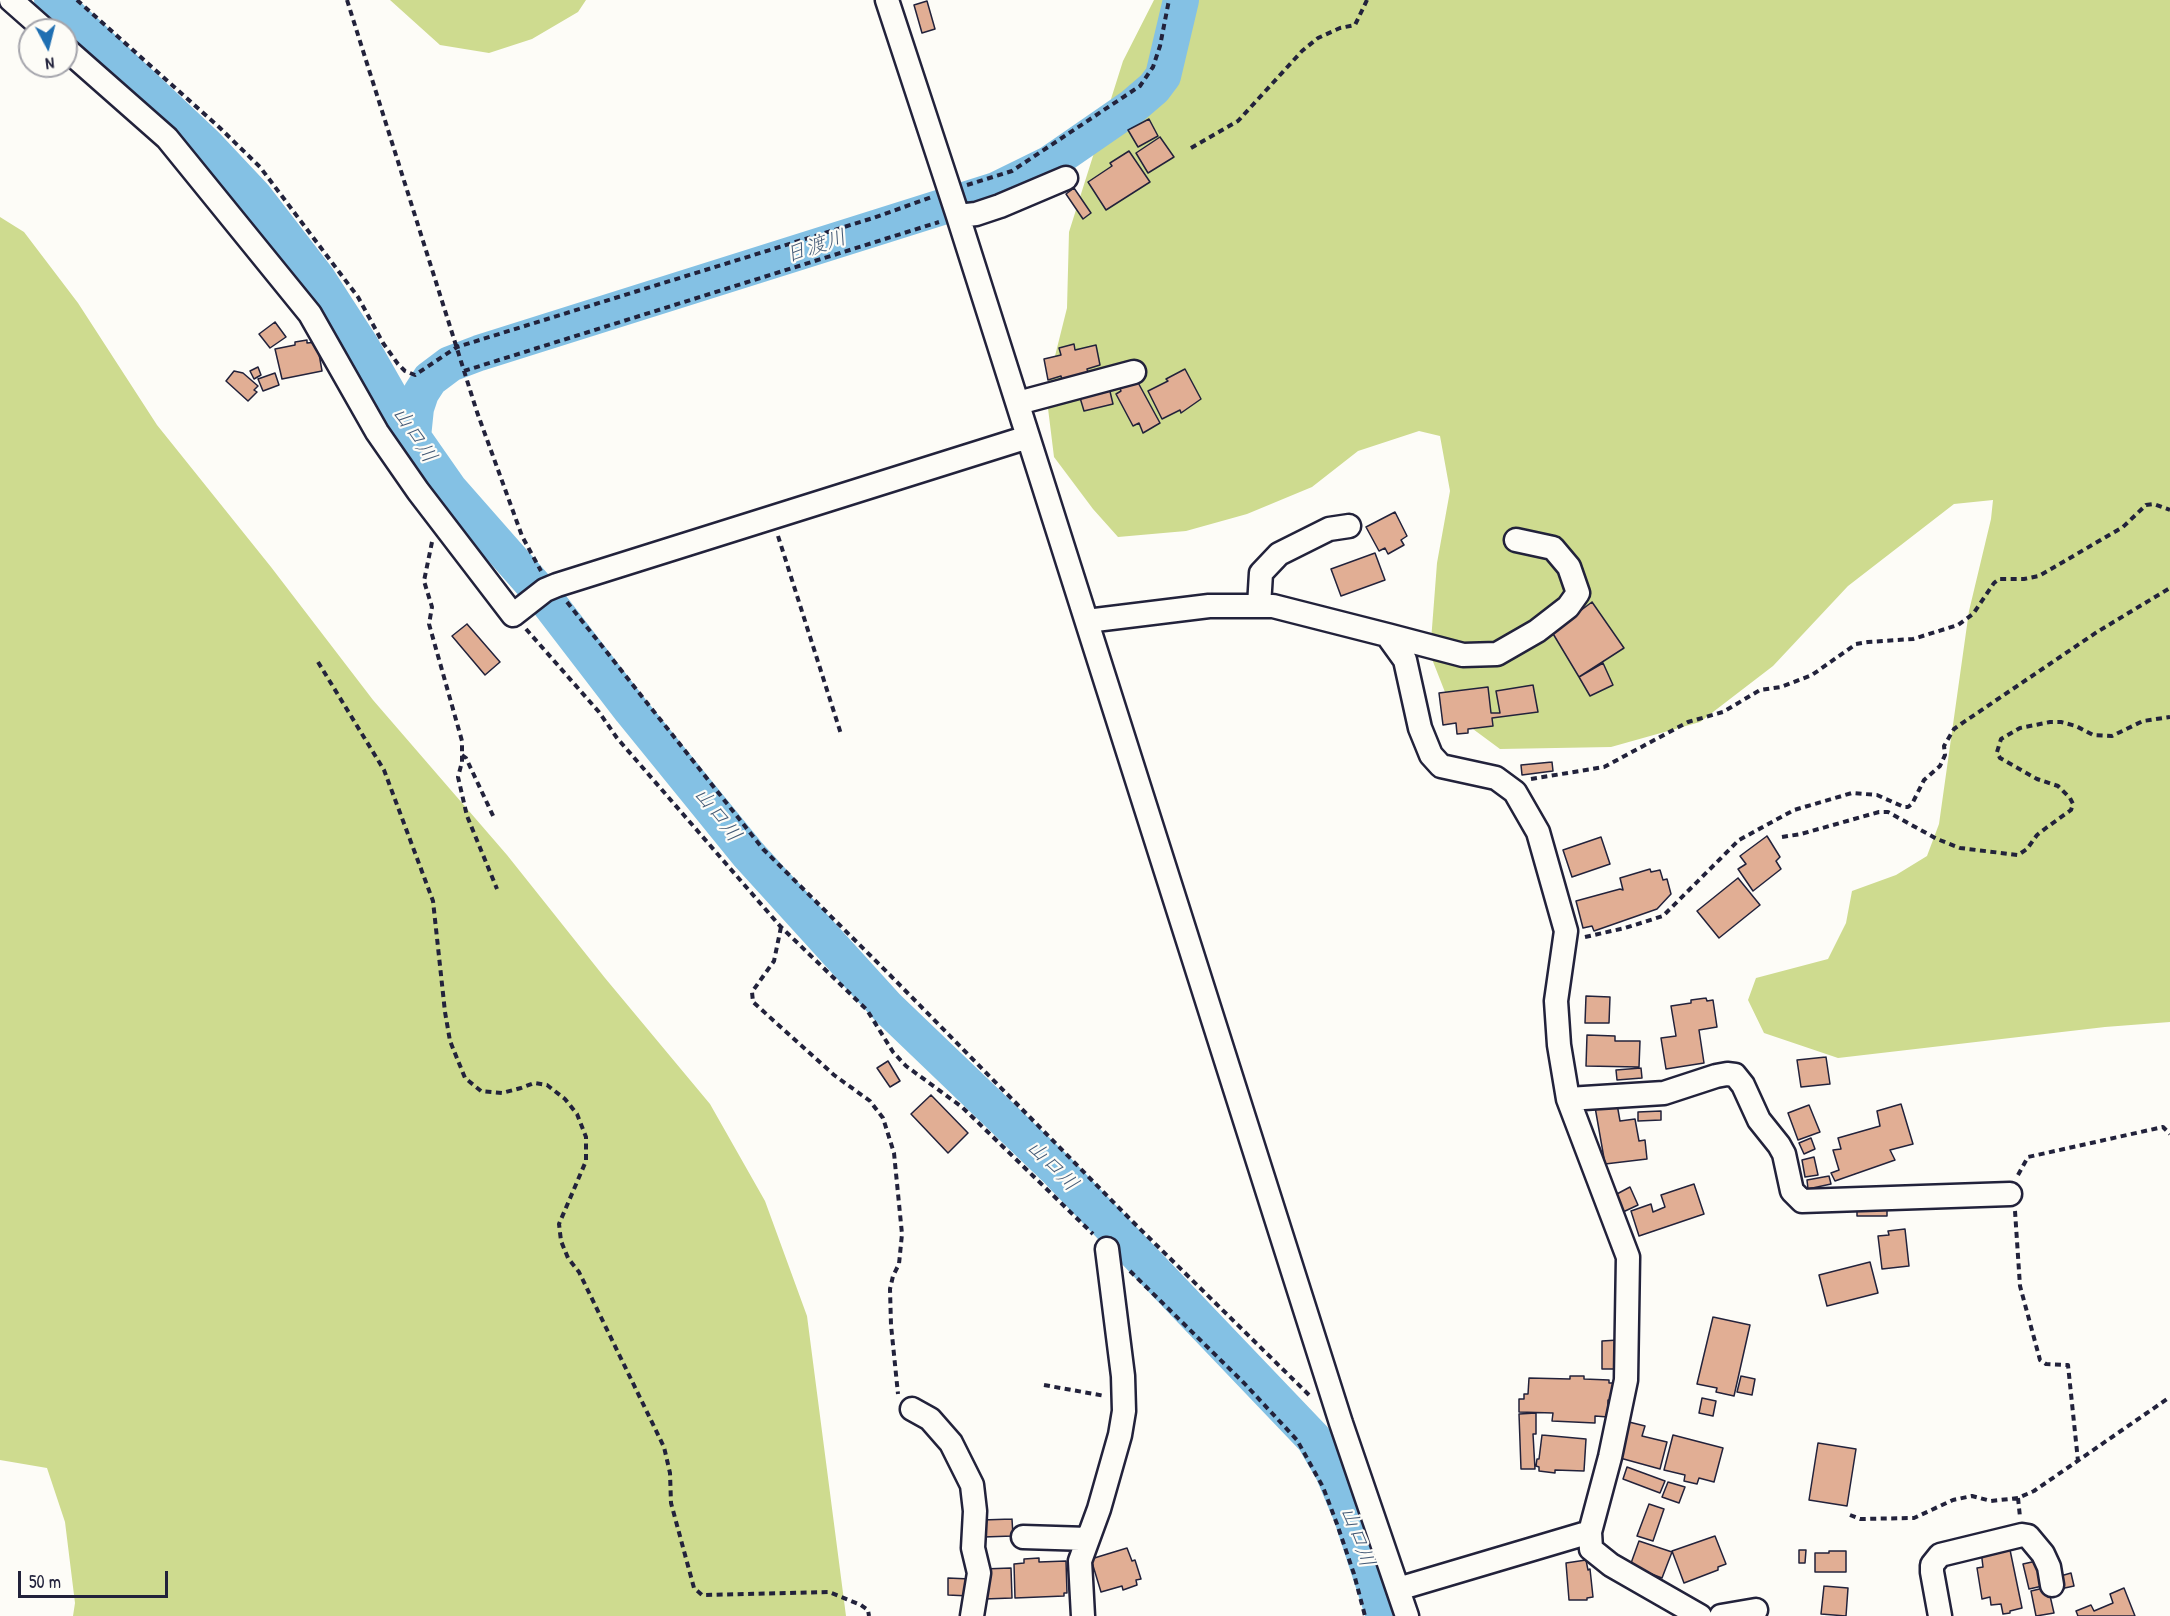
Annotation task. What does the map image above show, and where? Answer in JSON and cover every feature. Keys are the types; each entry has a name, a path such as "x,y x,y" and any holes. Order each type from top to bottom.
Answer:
{"street":[{"path":"11,0 31,18"},
{"path":"888,0 1341,1422 1407,1616"},
{"path":"78,59 167,138 310,314 377,432 440,519 516,613 551,588 1028,437"},
{"path":"954,203 976,214 1066,178"},
{"path":"1018,404 1134,372"},
{"path":"1259,606 1261,573 1280,554 1329,529 1349,526"},
{"path":"1087,621 1209,606 1273,606 1463,655 1497,654 1537,631 1568,607 1578,593 1569,567 1553,548 1516,540"},
{"path":"1387,635 1405,660 1420,728 1431,755 1441,766 1496,778 1515,792 1538,832 1566,931 1556,1001 1559,1045 1568,1100 1628,1257 1626,1380 1610,1457 1590,1532 1591,1549 1611,1565 1700,1616"},
{"path":"1568,1100 1664,1093 1716,1076 1735,1075 1743,1085 1759,1120 1779,1145 1784,1155 1792,1191 1802,1201 2010,1194"},
{"path":"1083,1616 1080,1561 1100,1509 1120,1435 1123,1400 1123,1376 1107,1249"},
{"path":"912,1410 930,1419 951,1443 972,1485 975,1511 973,1548 979,1574 972,1616"},
{"path":"1398,1589 1590,1532"},
{"path":"1940,1616 1932,1565 1940,1555 2022,1535 2028,1536 2043,1554 2049,1567 2052,1585"},
{"path":"1023,1537 1088,1539"},
{"path":"1721,1616 1756,1610"}],"path":[{"path":"77,0 220,128 260,167 346,279 383,342 405,371 415,375 457,349 873,218 954,203"},
{"path":"347,0 457,349 522,536 551,588 572,609 763,849 1132,1221 1310,1396"},
{"path":"464,369 954,203 1012,171 1140,86 1153,67 1170,0"},
{"path":"1191,148 1238,121 1302,51 1318,38 1340,28 1355,25 1368,0"},
{"path":"1504,784 1604,767 1688,722 1723,712 1760,690 1786,685 1812,675 1856,644 1913,639 1958,625 1973,614 1999,579 2005,577 2024,579 2039,576 2123,526 2146,505 2154,504 2170,510"},
{"path":"772,518 840,734"},
{"path":"440,519 429,551 424,581 432,607 429,624 462,741 458,777 467,816 497,890"},
{"path":"1565,941 1625,928 1663,916 1739,840 1794,810 1852,794 1877,795 1908,807 1927,777 1940,766 1945,755 1944,746 1954,729 2097,632 2170,588"},
{"path":"516,613 599,712 617,738 781,927 867,1010 893,1052 906,1066 962,1107 1244,1383 1297,1440 1323,1486 1338,1524 1365,1616"},
{"path":"318,662 384,771 433,901 448,1032 457,1063 465,1078 481,1091 502,1093 521,1089 534,1083 547,1085 565,1099 577,1114 586,1137 586,1161 559,1224 561,1241 568,1258 579,1272 664,1447 670,1473 671,1503 694,1588 702,1595 829,1592 861,1605 868,1610 869,1616"},
{"path":"1782,837 1801,834 1872,813 1888,812 1937,839 1960,848 2018,855 2027,849 2037,835 2071,810 2073,804 2058,786 2037,778 2000,758 1997,752 2001,739 2020,728 2050,722 2076,726 2093,735 2112,736 2143,721 2170,717"},
{"path":"462,755 466,758 495,820"},
{"path":"781,927 774,961 752,992 753,1002 834,1075 870,1101 883,1118 894,1153 902,1234 899,1264 890,1289 891,1324 898,1394 903,1404 912,1410"},
{"path":"2078,1461 2068,1365 2046,1364 2040,1360 2020,1286 2017,1216 2010,1194 2028,1156 2163,1127 2170,1134"},
{"path":"1044,1384 1123,1400"},
{"path":"1850,1515 1860,1519 1914,1518 1953,1500 1972,1496 1991,1501 2018,1498 2034,1491 2170,1397"}],"green space":[{"path":"390,0 586,0 578,12 532,39 489,53 440,45"},
{"path":"1154,0 2170,0 2170,1022 2105,1027 1838,1058 1764,1033 1748,1000 1756,978 1828,959 1846,923 1852,891 1896,875 1927,856 1939,824 1969,611 1991,519 1993,500 1954,504 1848,586 1773,666 1700,722 1611,747 1500,749 1454,715 1430,654 1437,563 1450,491 1440,436 1419,431 1358,451 1312,487 1247,514 1186,531 1118,537 1093,509 1054,457 1046,392 1067,308 1069,232 1123,61"},
{"path":"0,217 24,232 78,303 157,425 271,567 373,700 507,855 710,1104 765,1201 807,1316 846,1616 73,1616 75,1603 65,1522 47,1468 0,1460"}],"building":[{"path":"927,1 935,29 922,33 914,5"},
{"path":"1149,119 1158,136 1138,147 1128,130"},
{"path":"1160,137 1174,157 1148,173 1136,153"},
{"path":"1129,151 1150,182 1106,210 1088,182 1112,166 1110,163"},
{"path":"1074,188 1091,213 1083,219 1066,194"},
{"path":"275,322 286,337 270,348 259,334"},
{"path":"307,340 307,343 317,342 322,371 282,379 275,349"},
{"path":"1074,344 1075,350 1096,345 1100,365 1087,369 1089,375 1063,384 1061,376 1048,380 1044,359 1061,355 1059,348"},
{"path":"258,367 261,375 254,379 250,371"},
{"path":"1185,369 1201,399 1181,413 1180,410 1162,419 1148,391"},
{"path":"234,371 243,373 258,386 254,390 257,392 248,401 226,381"},
{"path":"275,373 279,385 263,391 258,379"},
{"path":"1135,377 1160,423 1143,433 1139,423 1133,426 1116,394 1121,391 1119,386"},
{"path":"1108,383 1113,404 1084,411 1078,391"},
{"path":"1395,512 1407,536 1401,540 1404,545 1388,554 1385,548 1379,551 1366,527"},
{"path":"1375,553 1385,580 1341,596 1331,569"},
{"path":"1592,602 1624,648 1579,677 1552,632"},
{"path":"467,624 500,662 485,675 452,636"},
{"path":"1603,663 1613,685 1590,696 1579,677"},
{"path":"1533,685 1538,712 1492,718 1493,726 1468,729 1468,733 1457,734 1456,723 1443,725 1439,693 1488,687 1491,713 1500,713 1496,691"},
{"path":"1552,762 1553,771 1522,775 1521,765"},
{"path":"1767,836 1780,857 1776,861 1781,869 1753,891 1738,869 1746,864 1740,856"},
{"path":"1601,837 1610,864 1572,877 1563,850"},
{"path":"1650,869 1651,872 1660,870 1663,880 1667,879 1671,894 1657,909 1594,931 1592,926 1583,928 1576,901 1623,890 1620,878"},
{"path":"1738,878 1760,905 1719,938 1697,911"},
{"path":"1586,996 1610,997 1609,1023 1585,1023"},
{"path":"1706,998 1707,1001 1713,1000 1717,1027 1699,1030 1704,1063 1666,1069 1661,1038 1676,1036 1671,1006"},
{"path":"1587,1035 1615,1036 1615,1041 1640,1041 1639,1067 1586,1066"},
{"path":"1826,1057 1830,1084 1801,1087 1797,1060"},
{"path":"888,1061 900,1081 890,1087 877,1068"},
{"path":"1641,1068 1642,1078 1617,1080 1616,1070"},
{"path":"931,1095 968,1133 948,1153 911,1114"},
{"path":"1617,1104 1620,1121 1635,1119 1639,1141 1645,1140 1647,1159 1605,1164 1595,1107"},
{"path":"1901,1104 1913,1144 1890,1150 1895,1160 1835,1181 1831,1173 1839,1170 1833,1150 1841,1149 1838,1138 1880,1126 1877,1111"},
{"path":"1809,1105 1820,1132 1798,1140 1788,1113"},
{"path":"1661,1111 1661,1120 1638,1121 1638,1112"},
{"path":"1811,1138 1815,1149 1804,1154 1799,1143"},
{"path":"1814,1157 1818,1175 1805,1177 1802,1160"},
{"path":"1829,1176 1831,1184 1808,1189 1807,1180"},
{"path":"1694,1184 1704,1214 1639,1236 1631,1211 1651,1204 1653,1212 1665,1207 1661,1195"},
{"path":"1630,1187 1638,1205 1623,1212 1615,1195"},
{"path":"1857,1204 1887,1204 1887,1216 1857,1216"},
{"path":"1905,1229 1909,1266 1882,1269 1878,1236 1889,1235 1888,1231"},
{"path":"1870,1262 1878,1293 1827,1306 1819,1275"},
{"path":"1713,1317 1750,1325 1734,1396 1716,1392 1717,1388 1697,1384"},
{"path":"1618,1340 1619,1369 1602,1369 1602,1341"},
{"path":"1570,1376 1584,1376 1584,1379 1609,1380 1609,1383 1616,1383 1613,1400 1608,1400 1608,1417 1595,1416 1595,1423 1552,1421 1553,1413 1519,1412 1519,1399 1524,1399 1524,1394 1528,1394 1529,1378 1570,1379"},
{"path":"1741,1376 1755,1379 1752,1395 1737,1392"},
{"path":"1702,1398 1716,1401 1713,1416 1699,1413"},
{"path":"1536,1413 1536,1434 1533,1434 1535,1469 1521,1469 1519,1414"},
{"path":"1629,1422 1645,1426 1642,1436 1667,1442 1660,1469 1620,1458"},
{"path":"1542,1435 1586,1439 1584,1471 1555,1470 1555,1473 1539,1471 1539,1467 1536,1466"},
{"path":"1673,1435 1723,1448 1714,1482 1699,1478 1697,1484 1684,1481 1685,1475 1664,1470"},
{"path":"1818,1443 1856,1449 1847,1506 1809,1500"},
{"path":"1627,1467 1665,1481 1660,1493 1623,1479"},
{"path":"1668,1482 1685,1487 1679,1503 1662,1497"},
{"path":"1649,1504 1664,1509 1653,1541 1637,1536"},
{"path":"1012,1519 1013,1536 983,1537 982,1520"},
{"path":"1715,1536 1726,1564 1718,1567 1718,1570 1684,1583 1672,1551"},
{"path":"1639,1541 1672,1552 1662,1578 1630,1566"},
{"path":"2009,1545 2022,1608 2003,1614 2001,1604 1991,1605 1990,1597 1982,1599 1977,1568 1983,1567 1981,1551"},
{"path":"1127,1548 1132,1561 1135,1560 1141,1579 1136,1580 1137,1585 1123,1590 1122,1586 1101,1592 1091,1559"},
{"path":"1799,1550 1806,1550 1805,1563 1799,1563"},
{"path":"1829,1551 1846,1551 1846,1572 1815,1572 1815,1553 1829,1553"},
{"path":"1039,1558 1039,1562 1066,1561 1067,1593 1064,1593 1064,1596 1015,1598 1014,1564 1024,1563 1024,1559"},
{"path":"1586,1560 1588,1570 1590,1569 1593,1597 1587,1600 1569,1600 1566,1563"},
{"path":"2041,1560 2047,1585 2029,1589 2023,1564"},
{"path":"1011,1568 1012,1598 984,1599 983,1569"},
{"path":"2071,1573 2074,1586 2060,1589 2057,1577"},
{"path":"948,1578 970,1579 969,1596 948,1595"},
{"path":"1824,1586 1848,1588 1846,1616 1821,1614"},
{"path":"2048,1587 2054,1613 2036,1616 2031,1591"},
{"path":"2124,1588 2135,1616 2078,1616 2076,1611 2091,1605 2094,1611 2113,1603 2110,1594"}],"waterway":[{"name":"山口川","path":"52,0 206,145 254,196 318,279 360,344 413,437 450,490 545,598 631,710 748,854 888,1008 1058,1171 1314,1439 1333,1472 1351,1515 1384,1616"},
{"name":"日渡川","path":"413,437 416,408 421,393 430,379 450,364 996,190 1049,164 1133,106 1154,88 1163,76 1181,0"}]}
